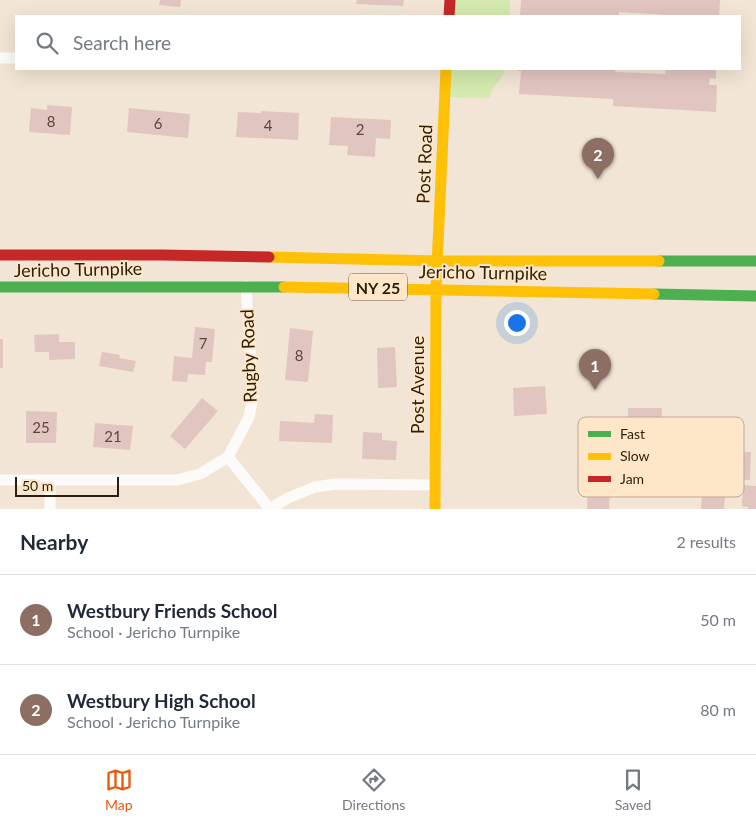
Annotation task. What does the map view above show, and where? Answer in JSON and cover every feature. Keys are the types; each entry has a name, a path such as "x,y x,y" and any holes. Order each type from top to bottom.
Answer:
{"main road":[{"path":"449,15 450,0"},
{"name":"Post Road","path":"438,261 446,70"},
{"name":"Jericho Turnpike","path":"0,255 172,255 438,261 756,261"},
{"name":"Post Avenue","path":"434,509 436,288 438,261"},
{"name":"Jericho Turnpike","path":"0,287 246,286 436,288 756,296"}],"street":[{"path":"0,58 15,58"},
{"name":"Rugby Road","path":"228,457 249,418 253,398 246,286"},
{"path":"0,480 177,480 200,474 228,457 269,509 316,487 335,484 434,485"},
{"path":"50,480 50,509"}],"green space":[{"path":"449,0 510,0 510,15 448,15"},
{"path":"445,70 505,70 492,90 490,98 444,97"}],"building":[{"path":"160,0 181,0 180,7 159,5"},
{"path":"357,0 404,0 403,6 356,4"},
{"path":"521,0 720,0 719,15 669,15 619,12 619,15 520,15"},
{"path":"616,70 615,72 665,74 666,70 716,70 716,79 710,78 709,85 717,85 716,112 613,106 613,99 519,94 521,71 517,71"},
{"path":"47,105 72,107 70,135 29,132 31,108 47,110"},
{"path":"129,108 190,114 188,138 127,132"},
{"path":"261,111 299,113 298,140 236,137 238,112 261,113"},
{"path":"331,117 391,120 390,139 376,138 375,157 347,155 348,146 329,145"},
{"path":"195,327 215,329 212,362 206,362 205,375 188,374 187,382 172,381 174,356 192,358"},
{"path":"290,328 313,331 308,382 285,380"},
{"path":"59,334 59,342 75,342 75,359 49,360 49,352 35,352 34,335"},
{"path":"0,339 3,339 3,368 0,368"},
{"path":"395,347 397,387 378,388 377,348"},
{"path":"102,352 120,355 119,358 136,361 133,372 99,366"},
{"path":"545,386 547,414 514,416 513,388"},
{"path":"202,398 218,411 185,449 170,436"},
{"path":"628,408 662,408 662,417 628,417"},
{"path":"26,411 57,412 56,443 26,443"},
{"path":"315,414 333,415 332,443 279,441 280,421 314,423"},
{"path":"95,423 133,426 130,450 93,447"},
{"path":"363,432 382,433 382,440 397,441 396,460 362,459"},
{"path":"744,452 751,452 750,480 744,480"},
{"path":"744,485 756,486 756,509 748,509 748,507 742,506"},
{"path":"588,497 610,497 609,509 587,509"},
{"path":"702,497 725,497 724,509 701,509"}],"traffic: fast":[{"path":"659,261 756,261"},
{"path":"0,287 284,287"},
{"path":"654,294 756,296"}],"traffic: slow":[{"path":"435,509 436,288 446,70"},
{"path":"269,257 438,261 659,261"},
{"path":"284,287 654,294"}],"traffic: jam":[{"path":"449,15 450,0"},
{"path":"0,255 269,257"}],"place":[{"name":"Westbury High School","path":"598,179"},
{"name":"Westbury Friends School","path":"595,390"}]}
